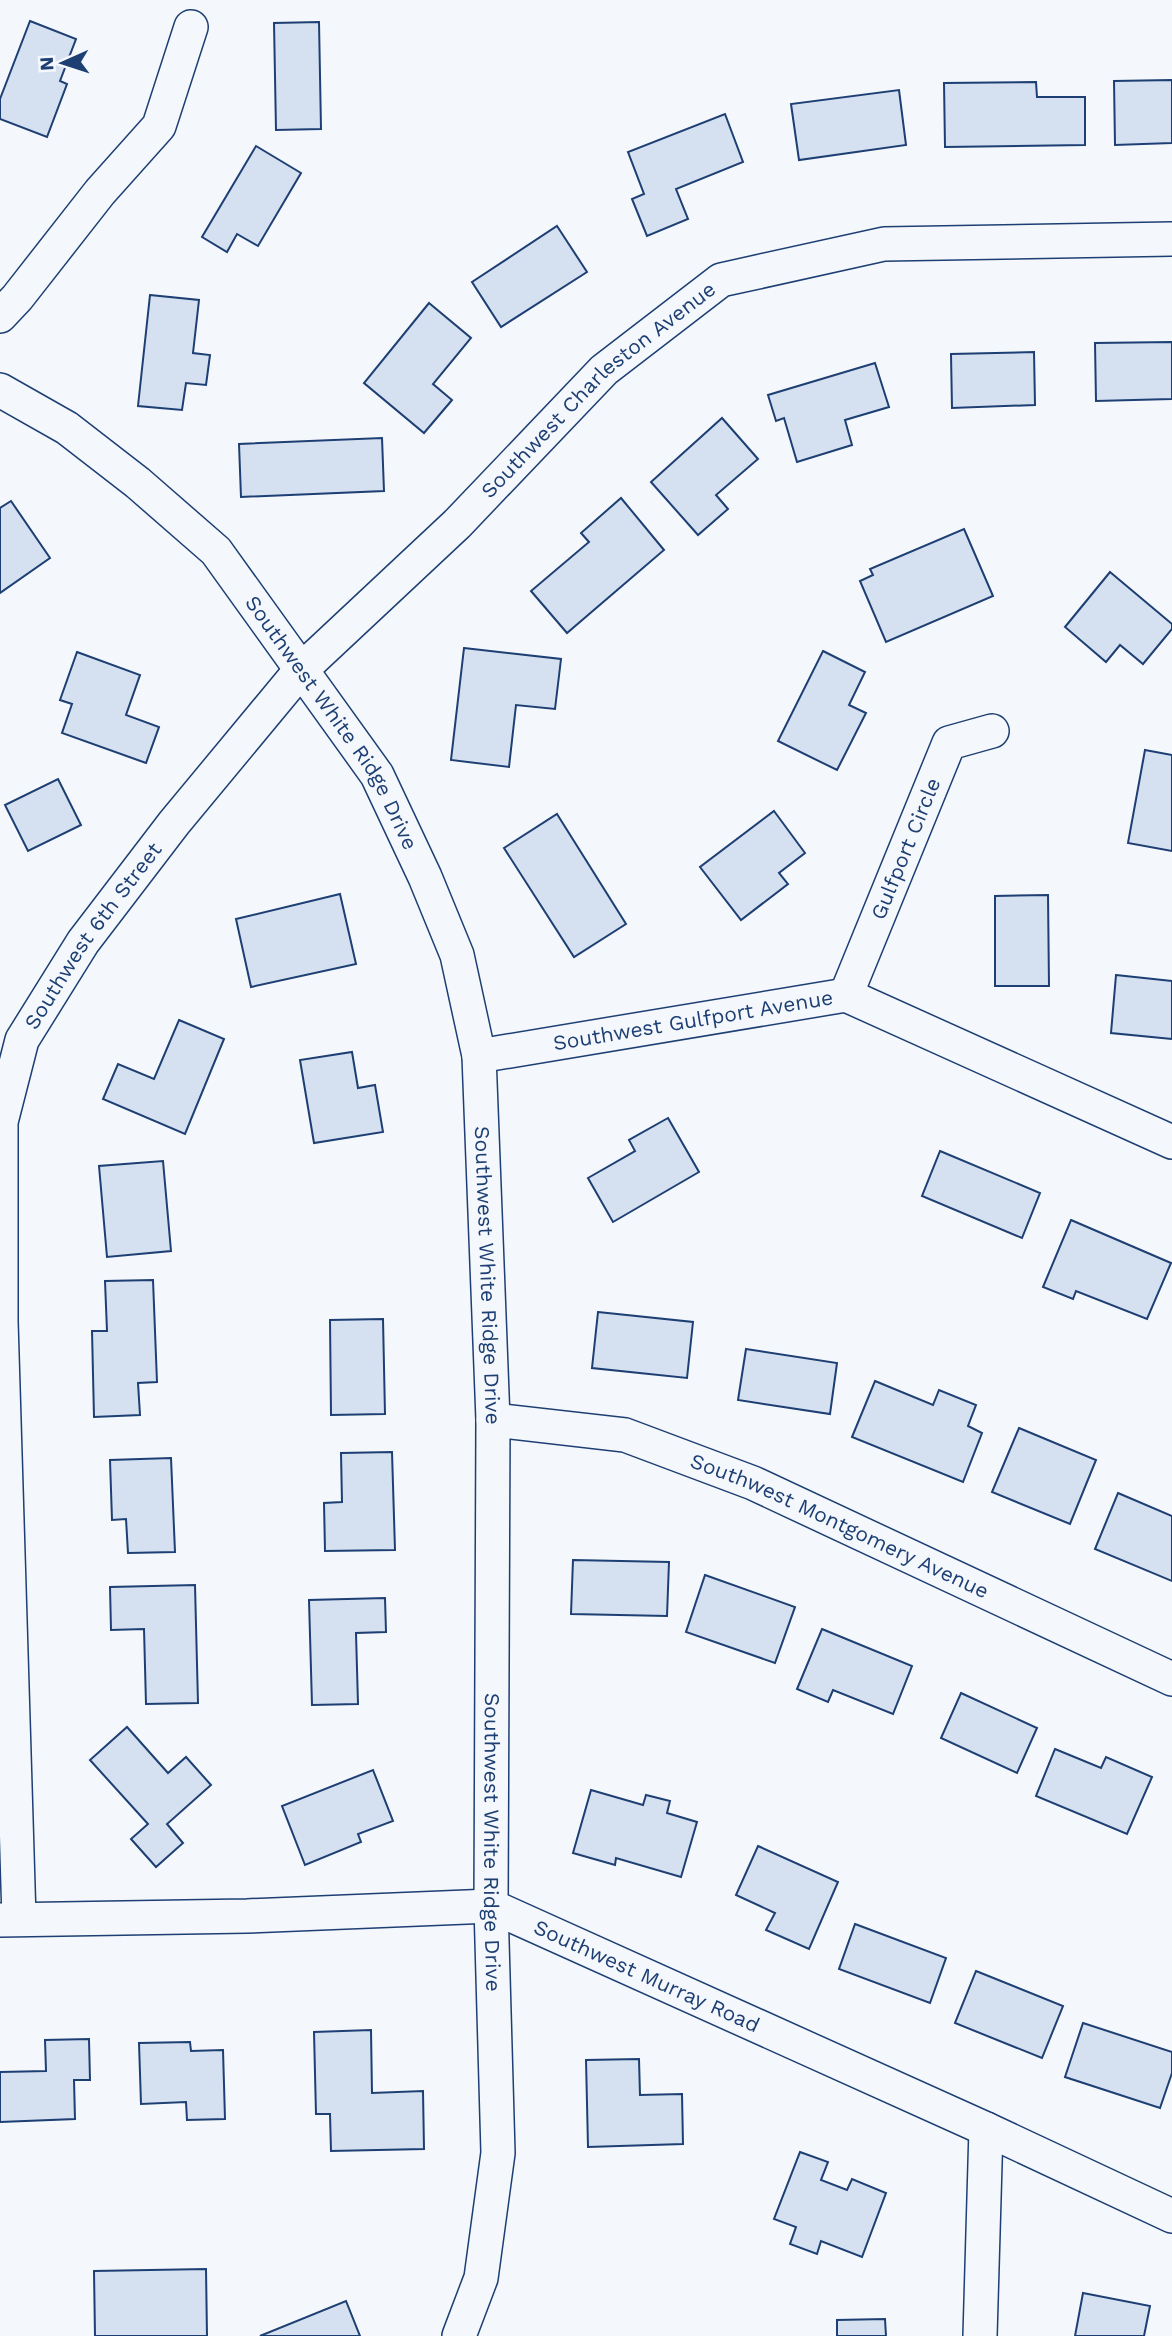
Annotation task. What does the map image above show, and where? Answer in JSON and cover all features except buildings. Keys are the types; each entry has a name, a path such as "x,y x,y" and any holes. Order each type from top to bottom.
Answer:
{"street":[{"path":"0,316 18,298 100,192 159,126 191,27"},
{"name":"Southwest Charleston Avenue","path":"300,671 457,524 604,370 721,280 884,244 1172,239"},
{"name":"Southwest White Ridge Drive","path":"0,390 67,428 138,482 216,551 377,775 425,877 457,955 479,1056 493,1420 491,1906 498,2153 481,2278 459,2336"},
{"name":"Southwest 6th Street","path":"9,1920 1,1122 22,1040 83,942 174,822 300,671"},
{"name":"Gulfport Circle","path":"846,996 949,744 992,731"},
{"name":"Southwest Gulfport Avenue","path":"479,1056 846,996 1172,1142"},
{"name":"Southwest Montgomery Avenue","path":"493,1420 625,1435 740,1478 1172,1679"},
{"name":"Southwest Murray Road","path":"9,1920 247,1916 491,1906 1172,2216"},
{"path":"981,2336 985,2129"}]}
